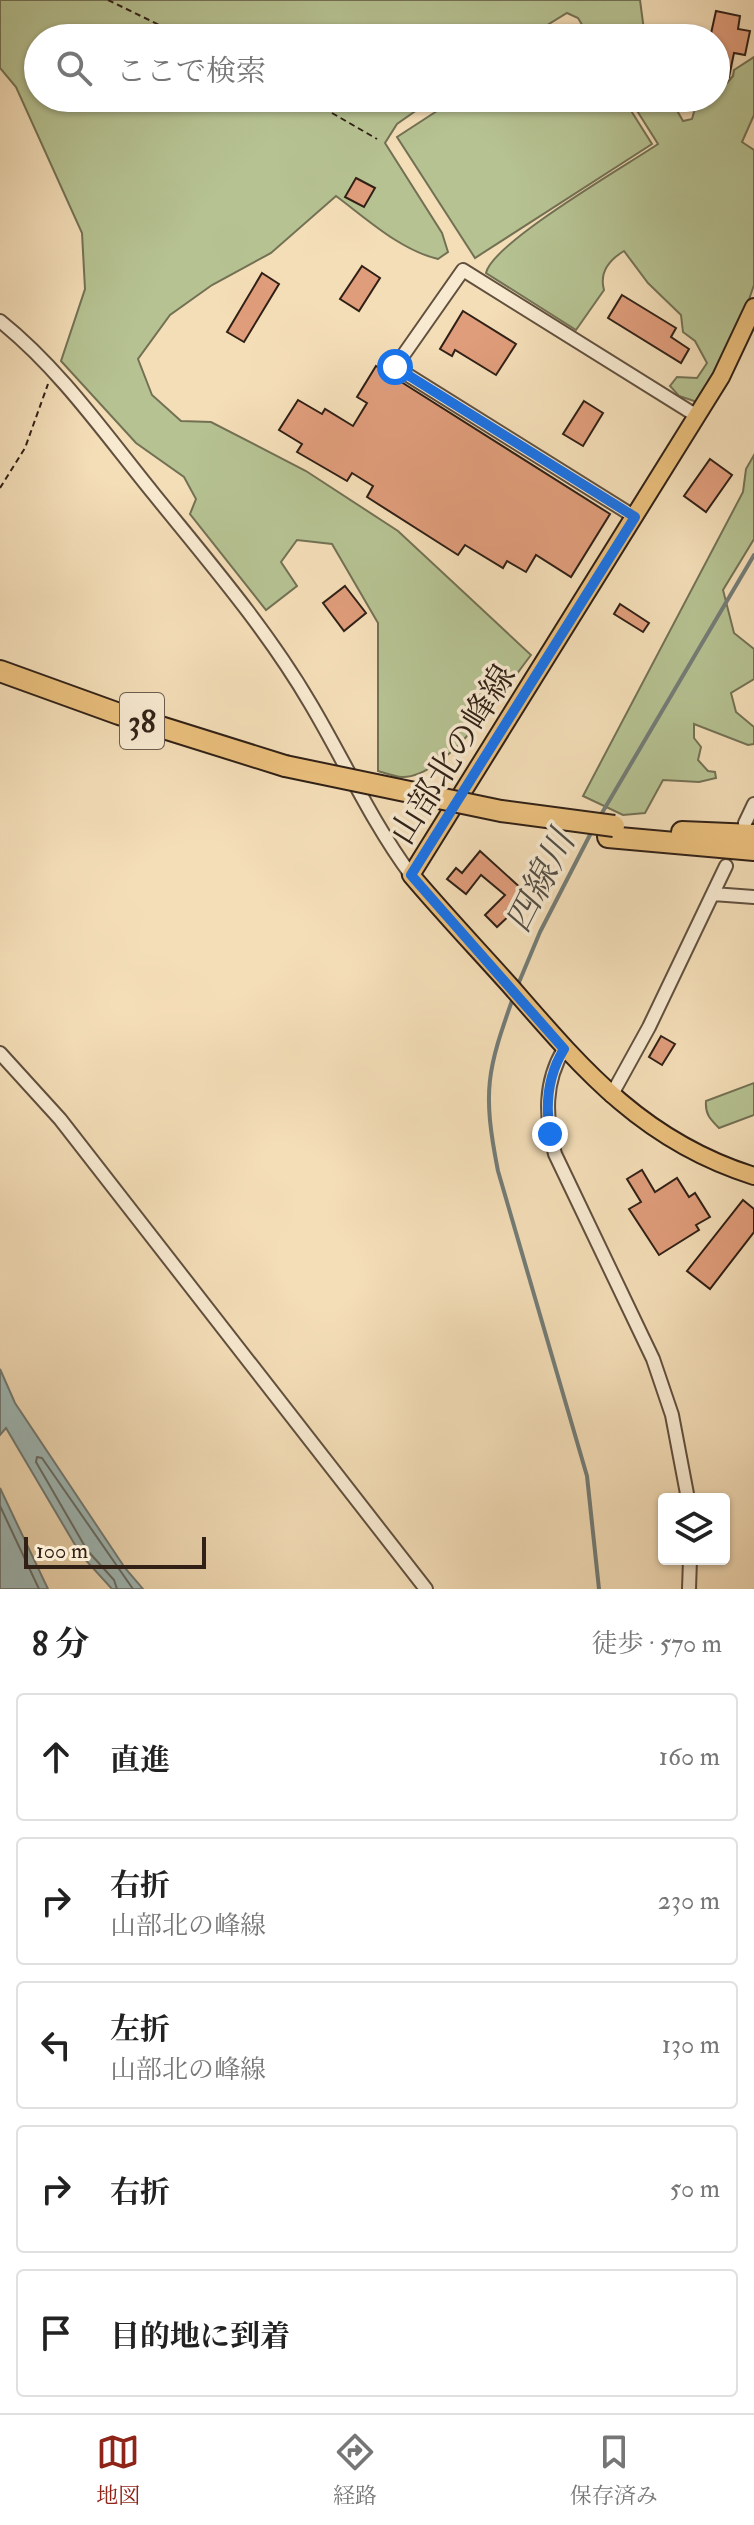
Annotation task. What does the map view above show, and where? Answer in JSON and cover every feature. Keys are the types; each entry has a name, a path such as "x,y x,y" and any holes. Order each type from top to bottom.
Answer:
{"highway":[{"name":"38","path":"0,671 285,771"},
{"name":"38","path":"0,684 126,731 410,806 754,850"},
{"name":"38","path":"611,832 750,829"}],"main road":[{"name":"山部北の峰線","path":"754,307 721,377 411,875 564,1049 611,1096 670,1140 754,1176"}],"street":[{"path":"635,517 395,367 463,270 697,416"},
{"path":"0,321 54,372 265,634 309,702 373,820 411,875"},
{"path":"750,829 754,804"},
{"path":"611,1096 726,866"},
{"path":"713,894 754,897"},
{"path":"564,1049 555,1063 548,1092 548,1120 555,1154 648,1346 672,1415 687,1493"},
{"path":"0,1053 60,1119 426,1589"},
{"path":"689,1589 690,1565"}],"path":[{"path":"108,0 157,24"},
{"path":"330,112 377,139"},
{"path":"0,488 25,448 41,397 54,372"}],"green space":[{"path":"0,0 640,0 643,24 582,24 578,18 567,13 549,24 24,24 24,105 16,87 0,68"},
{"path":"754,57 754,115 742,142 754,150 754,285 740,325 697,402 679,396 670,386 677,377 697,378 707,363 695,341 683,332 681,315 648,283 624,251 606,267 604,290 576,330 486,273 511,243 535,225 658,144 638,112 678,112 683,121 692,119 694,112 730,112 730,79 734,70"},
{"path":"27,112 414,112 397,124 385,143 442,233 448,252 438,259 410,249 336,196 271,253 212,285 170,315 138,359 152,395 181,421 211,422 306,471 398,531 531,655 474,728 438,763 419,773 402,777 378,771 378,623 332,544 297,540 281,562 297,586 266,610 190,514 196,499 184,477 136,443 61,361 85,289 82,233"},
{"path":"435,112 632,112 652,144 475,258 397,137"},
{"path":"754,455 754,539 723,590 734,633 754,649 754,679 731,693 736,712 754,727 754,744 748,745 694,724 694,738 701,747 698,760 708,771 715,772 716,778 699,782 663,780 645,813 623,815 583,796 743,492 746,469"},
{"path":"754,1083 754,1115 719,1128 709,1116 706,1101"}],"water":[{"path":"0,1369 15,1403 125,1568 143,1589 112,1589 81,1555 6,1428 0,1435"},
{"path":"0,1488 48,1589 0,1589"}],"building":[{"path":"716,11 740,16 738,29 750,31 745,55 734,53 730,72 730,24 713,24"},
{"path":"356,178 375,188 364,207 345,197"},
{"path":"362,266 380,278 359,311 340,299"},
{"path":"262,273 279,284 244,342 227,332"},
{"path":"622,295 676,328 671,337 689,349 681,363 608,318"},
{"path":"463,311 516,344 496,375 455,350 452,356 440,349"},
{"path":"376,366 610,514 571,577 536,555 526,572 507,561 503,568 465,545 458,555 367,497 373,486 352,473 347,481 297,452 302,444 279,430 298,400 322,414 325,409 353,426 367,403 357,397"},
{"path":"584,401 603,413 583,446 563,434"},
{"path":"710,459 732,475 706,512 684,496"},
{"path":"345,586 366,613 344,631 323,603"},
{"path":"620,604 649,623 643,632 614,614"},
{"path":"480,851 524,891 507,910 511,914 497,927 485,915 505,895 481,875 466,894 447,879 456,868 462,873"},
{"path":"661,1036 675,1044 662,1065 649,1057"},
{"path":"642,1170 655,1192 677,1178 689,1197 695,1193 710,1217 696,1225 699,1230 659,1255 629,1209 641,1202 627,1179"},
{"path":"743,1200 754,1209 754,1232 710,1289 687,1271"}],"waterway":[{"name":"四線川","path":"599,818 754,555"},
{"name":"四線川","path":"517,987 540,932 593,829"},
{"name":"四線川","path":"514,995 498,1043 490,1081 493,1143 498,1171 587,1476 599,1589"}],"route":[{"path":"395,367 635,517 411,875 564,1049 555,1063 548,1092 550,1134"}]}
